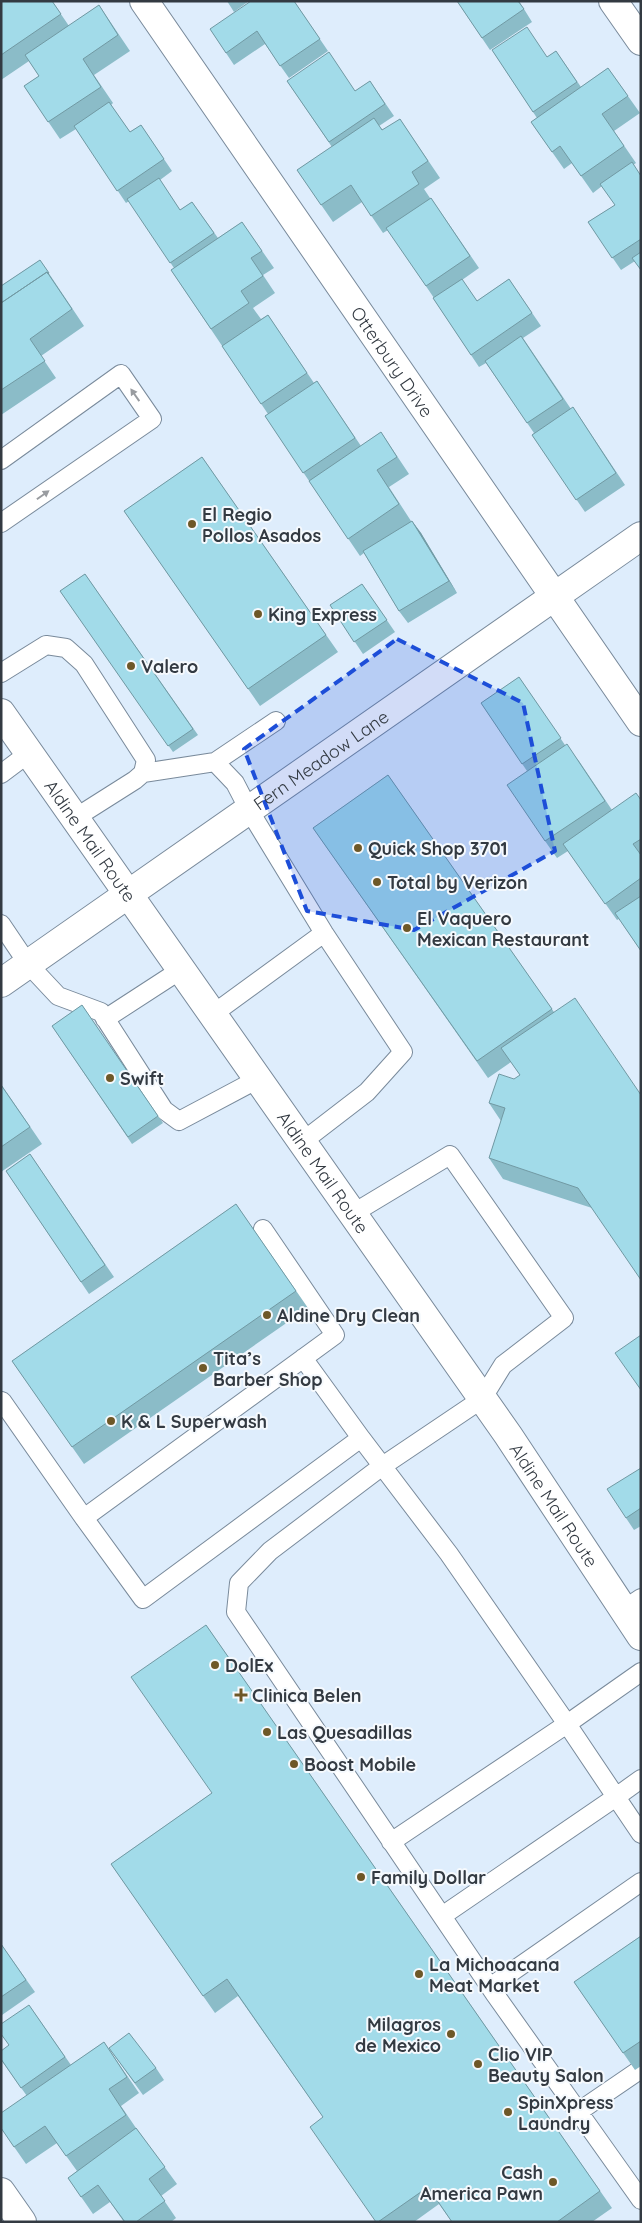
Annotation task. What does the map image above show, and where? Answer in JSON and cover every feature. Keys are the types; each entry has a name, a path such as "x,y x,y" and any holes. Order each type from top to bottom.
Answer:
{"street":[{"name":"Otterbury Drive","path":"144,1 641,722"},
{"path":"613,1 641,41"},
{"name":"Fern Meadow Lane","path":"1,983 641,536"},
{"name":"Aldine Mail Route","path":"1,713 482,1399 632,1604 641,1636"},
{"path":"1,2192 22,2222"}],"lane":[{"path":"1,460 121,374 152,420 2,522"},
{"path":"1,673 46,646 66,648 84,664 146,760 143,773"},
{"path":"75,818 143,773 214,762 276,721"},
{"path":"1,774 29,753"},
{"path":"214,762 235,783 249,810 324,933 403,1052 367,1092 302,1142"},
{"path":"1,924 28,964 58,996 101,1012 164,1110 179,1120 258,1079"},
{"path":"212,1014 324,933"},
{"path":"105,1019 182,969"},
{"path":"352,1214 450,1155 564,1318 502,1365 482,1399 381,1467 270,1551 239,1584 236,1612 490,1987 641,2200"},
{"path":"84,1518 335,1335 263,1229"},
{"path":"303,1358 381,1467 449,1554 641,1834"},
{"path":"2,1402 143,1599 360,1438"},
{"path":"391,1842 641,1672"},
{"path":"442,1916 641,1779"},
{"path":"490,1987 641,1882"},
{"path":"578,2112 641,2069"}],"highlighted area":[{"path":"397,639 523,703 555,851 414,930 307,911 244,749"}],"building":[{"path":"1,1 52,1 61,14 1,55"},
{"path":"251,1 294,1 320,39 280,66 257,31 226,53 210,29"},
{"path":"457,1 518,1 524,9 482,38"},
{"path":"99,5 118,35 83,59 101,87 48,122 24,86 39,76 25,55"},
{"path":"527,27 547,57 556,51 577,82 533,112 492,50"},
{"path":"329,52 355,91 370,81 385,104 329,142 287,81"},
{"path":"608,68 628,96 602,114 624,146 581,176 560,146 552,152 531,122"},
{"path":"109,102 130,132 141,125 164,159 117,191 74,126"},
{"path":"374,118 382,130 400,119 428,161 412,172 419,184 371,216 351,185 321,205 297,170"},
{"path":"632,162 641,176 641,239 612,258 588,222 615,205 600,184"},
{"path":"159,178 180,210 192,202 214,233 170,263 127,199"},
{"path":"431,198 470,256 426,286 386,228"},
{"path":"242,222 262,251 251,258 263,276 241,291 249,303 211,329 171,270"},
{"path":"641,252 641,270 632,258"},
{"path":"40,260 49,273 47,272 1,303 1,286"},
{"path":"47,272 72,309 30,339 45,361 1,390 1,303"},
{"path":"462,279 477,301 509,279 532,313 471,355 433,298"},
{"path":"268,315 307,373 261,404 222,346"},
{"path":"521,336 563,399 527,423 485,361"},
{"path":"317,381 355,438 303,473 265,416"},
{"path":"573,407 616,473 576,500 532,435"},
{"path":"381,432 397,457 377,470 399,504 348,539 309,481"},
{"path":"202,457 326,635 248,689 124,511"},
{"path":"412,521 449,581 399,611 363,551"},
{"name":"Valero","path":"85,574 193,729 168,746 60,591"},
{"path":"362,584 387,620 354,642 330,605"},
{"path":"519,677 561,738 522,764 481,703"},
{"path":"567,744 605,801 545,841 507,785"},
{"path":"388,775 552,1009 477,1061 313,828"},
{"path":"636,793 641,800 641,839 633,844 641,855 641,878 605,904 563,844"},
{"path":"641,896 641,951 615,913"},
{"path":"575,998 641,1095 641,1280 578,1188 489,1158 505,1108 489,1103 499,1074 514,1079 520,1075 501,1048"},
{"path":"82,1005 158,1116 128,1137 52,1026"},
{"path":"1,1085 30,1127 1,1147"},
{"path":"30,1154 105,1265 81,1282 6,1171"},
{"path":"236,1204 296,1291 72,1447 12,1361"},
{"path":"641,1335 641,1390 615,1353"},
{"path":"641,1468 641,1508 626,1518 607,1489"},
{"path":"206,1625 600,2191 557,2222 452,2222 428,2187 376,2222 310,2127 323,2117 227,1979 203,1996 111,1864 212,1793 131,1677"},
{"path":"641,1936 641,2041 623,2053 574,1982"},
{"path":"1,1944 26,1980 1,1997"},
{"path":"29,2005 65,2057 21,2088 1,2059 1,2051 9,2045 1,2034 1,2024"},
{"path":"129,2033 156,2068 135,2083 109,2048"},
{"path":"104,2042 127,2077 109,2089 126,2115 66,2156 45,2126 14,2147 1,2128 1,2113"},
{"path":"136,2128 165,2167 149,2179 165,2201 136,2222 125,2222 98,2185 81,2197 68,2178"}],"place":[{"name":"El Regio Pollos Asados","path":"192,524"},
{"name":"King Express","path":"258,614"},
{"name":"Valero","path":"131,666"},
{"name":"Quick Shop 3701","path":"358,848"},
{"name":"Total by Verizon","path":"377,882"},
{"name":"El Vaquero Mexican Restaurant","path":"407,928"},
{"name":"Swift","path":"110,1078"},
{"name":"Aldine Dry Clean","path":"267,1315"},
{"name":"Tita’s Barber Shop","path":"203,1368"},
{"name":"K & L Superwash","path":"111,1421"},
{"name":"DolEx","path":"215,1665"},
{"name":"Clinica Belen","path":"241,1695"},
{"name":"Las Quesadillas","path":"267,1732"},
{"name":"Boost Mobile","path":"294,1764"},
{"name":"Family Dollar","path":"361,1877"},
{"name":"La Michoacana Meat Market","path":"419,1974"},
{"name":"Milagros de Mexico","path":"451,2034"},
{"name":"Clio VIP Beauty Salon","path":"478,2064"},
{"name":"SpinXpress Laundry","path":"508,2112"},
{"name":"Cash America Pawn","path":"553,2182"}]}
